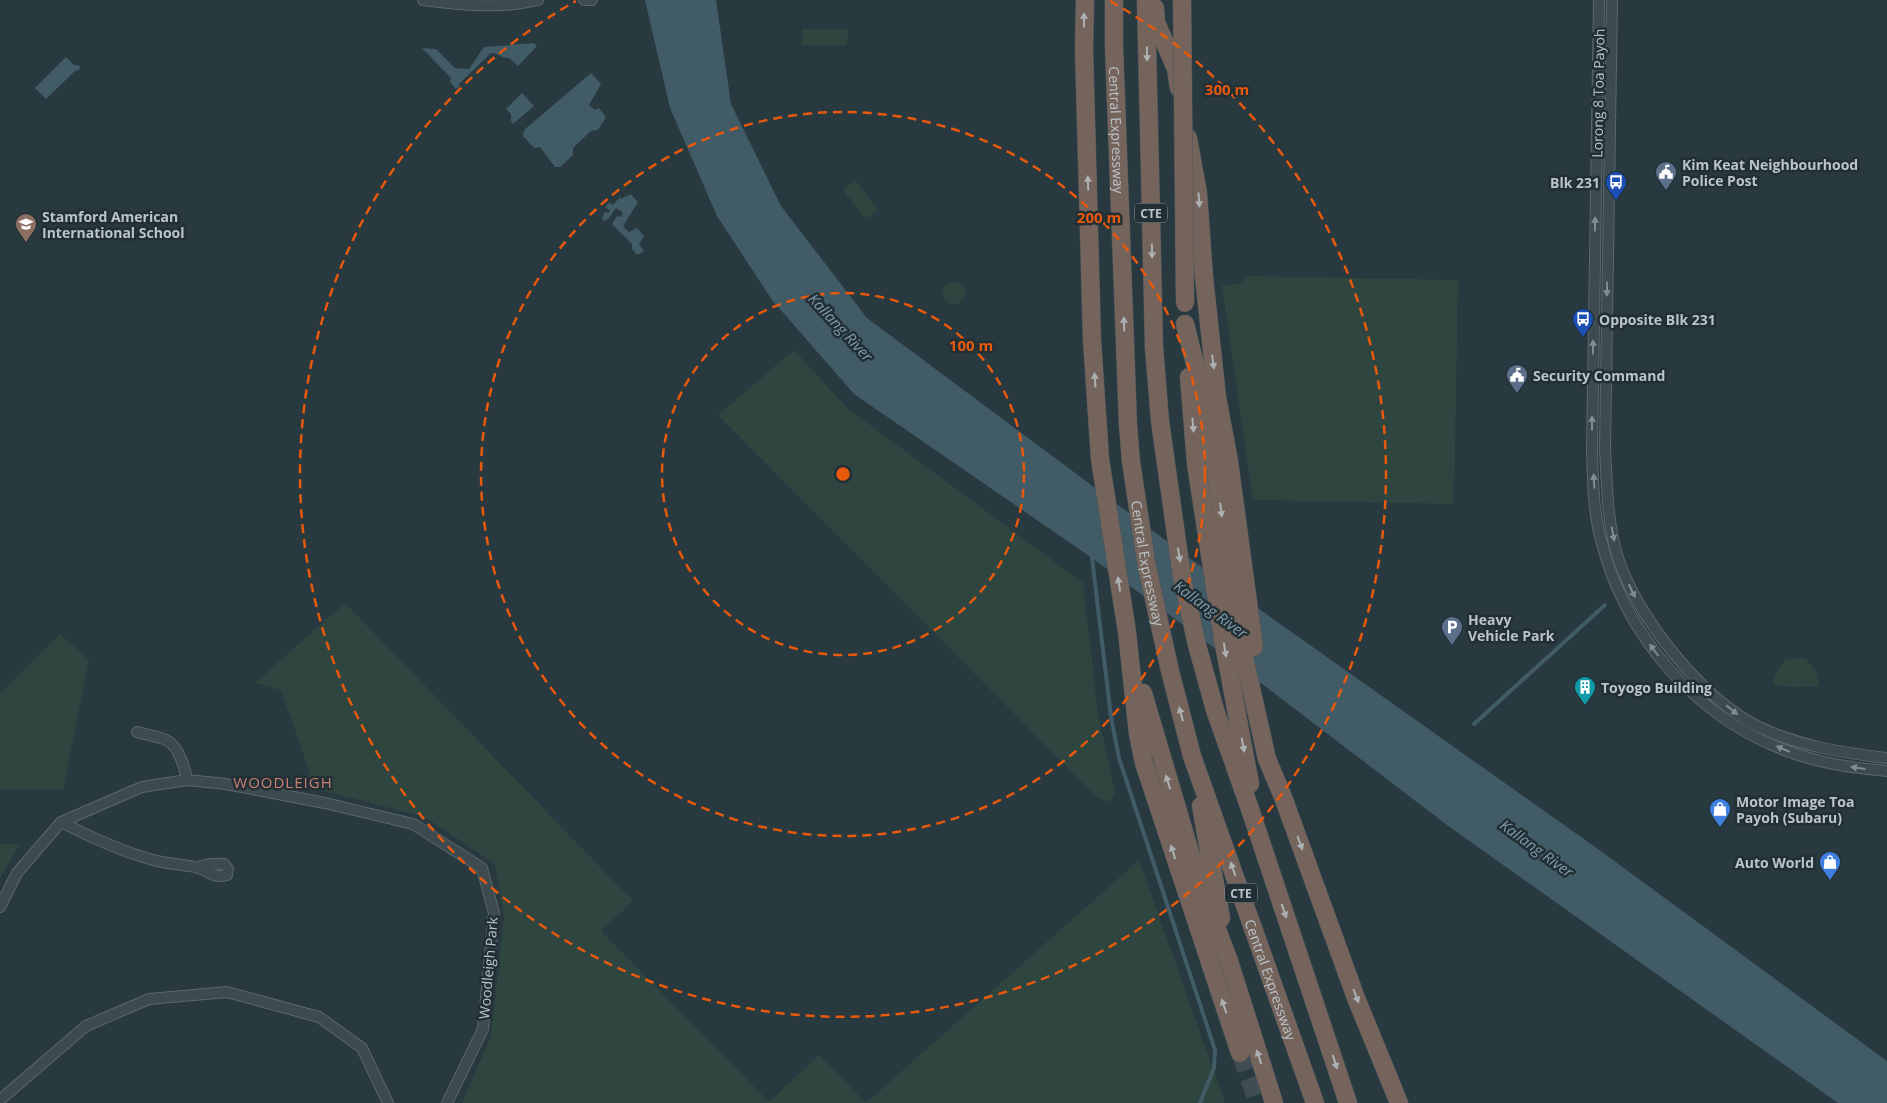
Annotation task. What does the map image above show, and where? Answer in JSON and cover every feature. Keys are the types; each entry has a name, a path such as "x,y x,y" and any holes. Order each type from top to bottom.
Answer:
{"highway":[{"path":"1085,0 1084,49 1092,340 1100,459 1127,632 1138,734 1144,763 1240,1052"},
{"name":"Central Expressway","path":"1114,0 1114,46 1128,425 1131,462 1147,566 1170,671 1192,756 1315,1103"},
{"name":"CTE","path":"1146,0 1154,347 1166,472 1182,577 1197,645 1215,710 1322,1020 1348,1103"},
{"path":"1155,0 1156,22 1176,69 1198,193 1209,334 1217,397 1222,461 1252,638 1263,721 1280,773 1283,797 1356,998 1399,1103"},
{"path":"1182,0 1185,324 1196,464 1233,697 1263,848"},
{"path":"1185,324 1207,412 1222,461"},
{"path":"1127,632 1152,729 1198,879 1228,961 1274,1103"},
{"path":"1192,756 1228,961"}],"street":[{"path":"423,0 472,5 538,0"},
{"path":"584,0 592,0"},
{"name":"Lorong 8 Toa Payoh","path":"1599,0 1592,450 1596,513 1600,539 1612,578 1630,615 1652,647 1671,671 1710,708 1740,729 1789,752 1829,764 1887,771"},
{"name":"Lorong 8 Toa Payoh","path":"1612,0 1605,449 1609,511 1618,557 1636,601 1665,644 1690,672 1734,713 1759,726 1794,740 1844,753 1887,758"},
{"path":"137,732 168,741 179,756 185,769 187,780"},
{"name":"Woodleigh Park","path":"0,907 17,873 61,822 142,787 187,780 226,784 413,824 482,868 494,913 483,1029 447,1103"},
{"path":"61,822 92,838 152,860 197,868"},
{"path":"0,1100 86,1026 149,1000 227,992 319,1018 362,1048 388,1103"}],"green space":[{"path":"802,29 848,29 847,45 802,45"},
{"path":"855,180 878,209 868,218 863,216 843,190"},
{"path":"1249,276 1458,280 1454,504 1253,500 1222,285 1240,284"},
{"path":"954,282 962,285 965,293 962,301 954,304 946,301 943,293 946,285"},
{"path":"794,350 847,408 1083,583 1098,714 1114,788 1114,796 1108,802 1097,797 718,415"},
{"path":"345,603 633,901 601,931 769,1102 819,1055 866,1103 462,1103 491,1036 504,917 495,864 425,817 301,785 310,773 281,690 255,683"},
{"path":"60,634 89,660 63,790 0,789 0,693"},
{"path":"1805,658 1817,672 1819,686 1795,687 1772,685 1777,671 1786,659"},
{"path":"0,844 20,844 0,878"},
{"path":"1139,860 1225,1103 866,1103"}],"water":[{"name":"Kallang River","path":"645,0 716,0 731,104 781,206 867,318 1231,589 1598,849 1887,1061 1887,1103 1838,1103 1447,825 1228,658 1092,558 854,394 772,300 717,216 670,108"},
{"path":"534,43 537,46 518,66 509,58 491,53 456,89 450,82 451,78 422,48 436,49 455,68 469,69 484,47"},
{"path":"66,57 74,65 80,66 79,70 75,71 46,99 35,88"},
{"path":"591,73 601,84 589,105 595,110 599,108 606,117 598,130 591,131 573,148 573,155 560,167 555,167 540,147 534,148 523,136 524,130"},
{"path":"522,93 534,106 513,124 511,114 506,109"},
{"path":"631,194 638,202 623,226 629,232 637,228 644,236 639,244 644,251 640,254 636,254 632,249 632,244 612,224 617,216 621,217 623,213 616,208 608,219 604,221 602,218 605,212 609,213 610,211 605,207 609,203 613,205 620,197 621,199"}],"waterway":[{"path":"1092,558 1111,717 1119,758 1215,1050 1214,1068 1200,1103"},
{"path":"1474,724 1605,605"}],"tunnel":[{"path":"1240,1053 1258,1103"}],"place":[{"name":"Kim Keat Neighbourhood Police Post","path":"1666,191"},
{"name":"Blk 231","path":"1616,201"},
{"name":"Stamford American International School","path":"26,243"},
{"name":"Opposite Blk 231","path":"1583,338"},
{"name":"Security Command","path":"1517,394"},
{"name":"Heavy Vehicle Park","path":"1452,646"},
{"name":"Toyogo Building","path":"1585,706"},
{"name":"Motor Image Toa Payoh (Subaru)","path":"1720,828"},
{"name":"Auto World","path":"1830,881"}],"district":[{"name":"WOODLEIGH","path":"283,782"}]}
